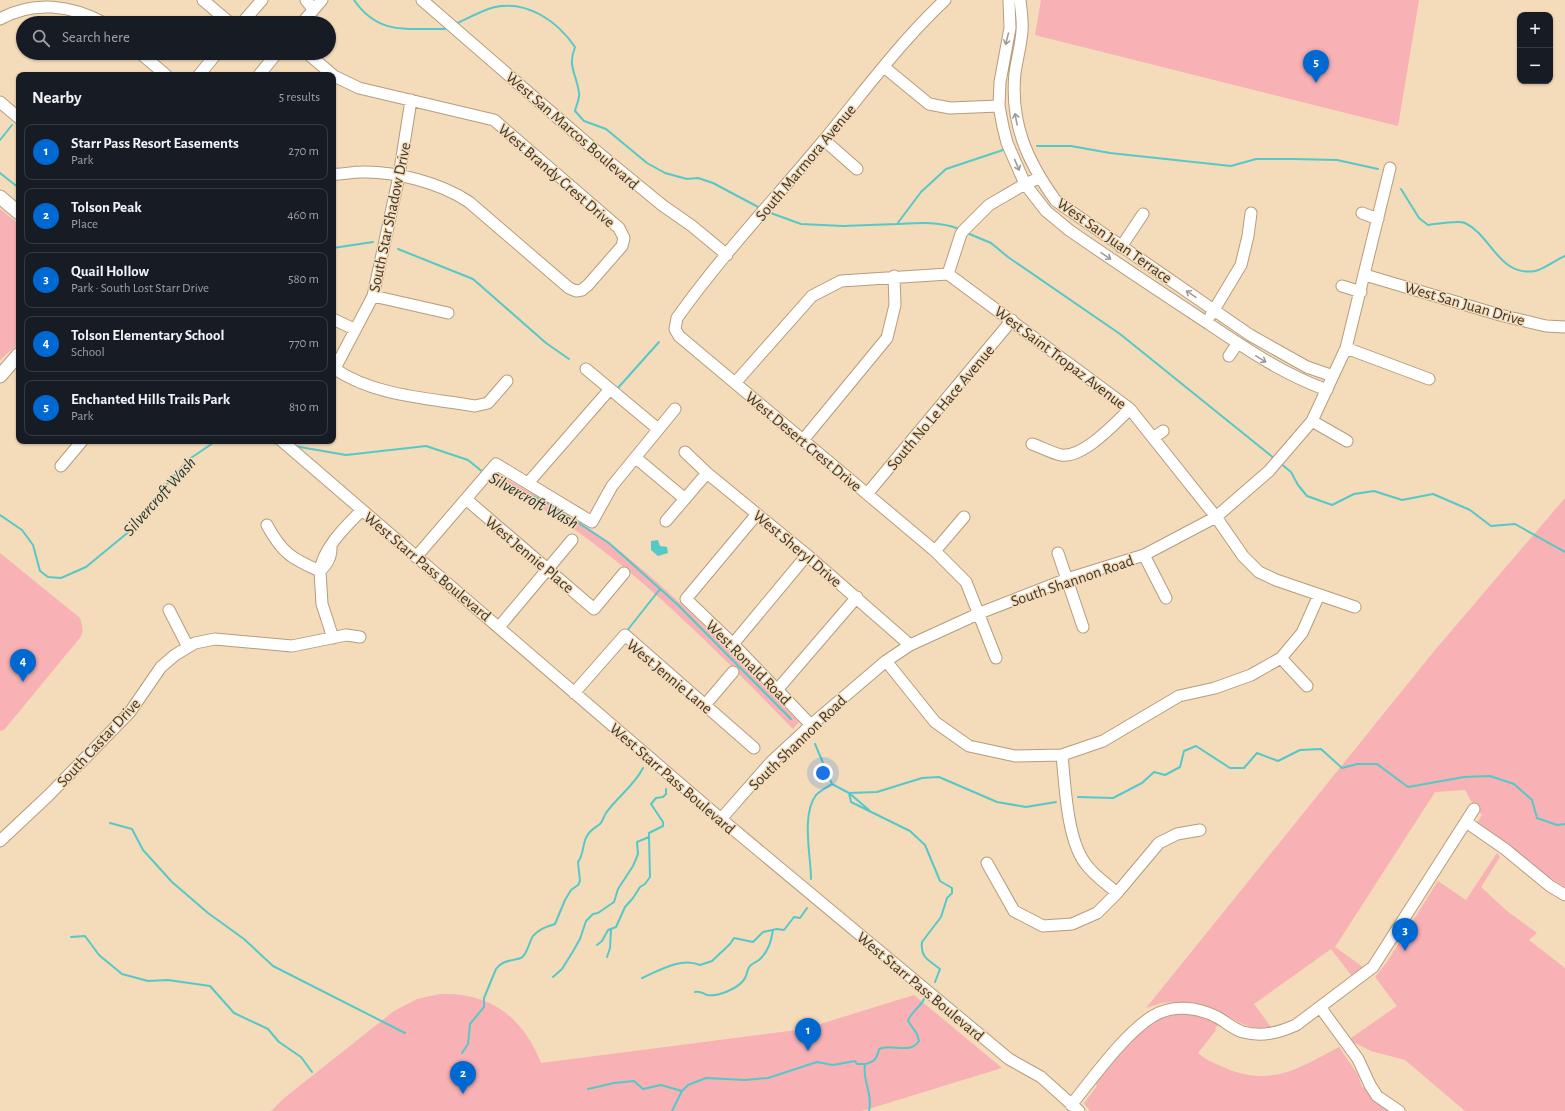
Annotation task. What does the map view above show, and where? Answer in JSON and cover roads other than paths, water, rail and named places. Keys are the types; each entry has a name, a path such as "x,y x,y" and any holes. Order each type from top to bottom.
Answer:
{"main road":[{"path":"0,197 16,210"},
{"path":"0,376 16,357"}],"street":[{"path":"203,0 222,16"},
{"path":"248,16 262,0"},
{"path":"306,0 313,9"},
{"path":"308,16 322,0"},
{"name":"South Marmora Avenue","path":"671,329 677,318 727,255 884,67 931,13 945,0"},
{"name":"West San Juan Terrace","path":"1009,0 1010,28 1000,82 999,106 1007,143 1025,184 1046,210 1068,230 1237,344 1284,372 1327,390"},
{"name":"West San Juan Terrace","path":"1020,0 1022,30 1015,72 1015,111 1021,140 1040,178 1056,201 1250,335 1291,359 1333,376"},
{"name":"West San Marcos Boulevard","path":"425,1 589,145 662,205 692,226 727,255"},
{"path":"0,19 29,8 58,6 76,10 89,16"},
{"path":"148,60 162,72"},
{"path":"201,72 211,60"},
{"path":"261,72 271,60"},
{"name":"West Brandy Crest Drive","path":"315,60 329,72"},
{"path":"884,67 929,104 950,108 999,106"},
{"name":"West Brandy Crest Drive","path":"336,77 359,88 494,120 620,228 627,237 622,246 588,285 577,294 469,202 455,192 436,185 399,176"},
{"name":"South Star Shadow Drive","path":"336,367 354,329 373,296 399,176 411,100"},
{"path":"0,102 16,115"},
{"path":"824,140 857,169"},
{"name":"South Shannon Road","path":"721,819 771,762 811,724 886,661 910,645 980,613 1067,578 1144,554 1216,517 1268,471 1312,420 1346,348 1361,292 1390,168"},
{"path":"336,174 360,172 399,176"},
{"path":"735,383 812,296 841,281 894,276 948,274 960,234 989,205 1025,184 1040,178"},
{"path":"1206,322 1240,265 1248,236 1251,213"},
{"path":"1362,213 1378,219"},
{"path":"1121,247 1143,214"},
{"name":"West Saint Tropaz Avenue","path":"948,274 1130,409 1216,517 1244,556 1259,572 1355,607"},
{"name":"West San Juan Drive","path":"1365,275 1500,315 1546,326 1565,327"},
{"path":"803,440 887,338 895,305 894,276"},
{"path":"1342,286 1361,292"},
{"path":"373,296 448,313"},
{"path":"336,320 354,329"},
{"name":"South No Le Hace Avenue","path":"867,494 1012,320"},
{"name":"West Desert Crest Drive","path":"671,329 935,551 966,582 980,613 996,658"},
{"path":"1229,356 1237,344"},
{"path":"1346,348 1429,379"},
{"path":"586,369 658,429"},
{"path":"336,372 350,380 369,387 484,408 507,381"},
{"path":"528,483 610,389"},
{"path":"416,557 467,500 496,464 592,522 612,486 676,409"},
{"path":"1032,444 1062,455 1084,449 1098,439 1130,409"},
{"path":"1312,420 1347,441"},
{"path":"1154,438 1163,431"},
{"path":"61,466 79,444"},
{"name":"West Starr Pass Boulevard","path":"285,444 416,557 500,627 574,693 721,819 1009,1059 1041,1077 1075,1109"},
{"name":"West Sheryl Drive","path":"685,452 708,473 857,597 910,645"},
{"path":"636,458 685,499"},
{"path":"666,521 708,473"},
{"name":"West Jennie Place","path":"467,500 594,609 624,573"},
{"path":"333,638 322,604 320,571 325,553 331,548 336,538 362,510"},
{"name":"West Ronald Road","path":"757,514 686,599 733,644 811,724"},
{"path":"935,551 964,516"},
{"path":"267,525 284,551 296,561 320,571"},
{"path":"500,627 572,540"},
{"path":"1058,553 1083,627"},
{"path":"1144,554 1166,598"},
{"path":"733,644 807,555"},
{"path":"886,661 935,722 969,746 1015,756 1062,755 1104,741 1179,696 1215,688 1251,674 1281,658 1302,633 1319,595"},
{"path":"778,690 857,597"},
{"path":"169,610 188,647"},
{"name":"South Castar Drive","path":"0,840 49,795 130,712 160,667 175,655 195,643 215,639 292,646 346,635 360,636"},
{"name":"West Jennie Lane","path":"574,693 625,635 754,748"},
{"path":"1281,658 1307,686"},
{"path":"705,705 733,672"},
{"path":"1062,755 1067,807 1076,843 1085,863 1117,893"},
{"path":"1075,1109 1136,1028 1154,1015 1169,1009 1184,1007 1199,1010 1242,1032 1266,1034 1281,1032 1296,1025 1320,1007 1373,966 1474,809"},
{"path":"1466,822 1505,849 1550,886 1565,895"},
{"path":"987,863 1014,911 1043,926 1072,924 1097,913 1117,893 1159,843 1178,834 1200,830"},
{"path":"1320,1007 1358,1059 1370,1085 1377,1096 1399,1111"}],"water":[{"path":"658,540 660,546 667,547 668,553 658,556 651,550 651,541"}],"waterway":[{"path":"354,0 373,20 384,25 406,29 445,29"},
{"path":"458,23 495,7 519,7 541,15 560,29 575,47 572,66 579,95 575,111 584,121 606,129 647,163 665,173 687,179 698,178 713,183 760,208"},
{"path":"0,140 12,125"},
{"path":"1037,146 1071,146 1110,153 1231,166 1256,159 1293,159 1337,160 1378,169"},
{"path":"768,212 801,224 843,226 897,224 921,192 946,169 1003,150"},
{"path":"0,173 16,186"},
{"path":"1401,189 1419,218 1428,225 1453,222 1465,223 1482,236 1496,254 1513,268 1523,271 1535,271 1542,269 1565,256"},
{"path":"897,224 936,224 951,226 959,229"},
{"path":"967,233 991,243 1008,257 1120,334 1275,459"},
{"path":"336,248 373,242"},
{"path":"398,249 473,279 546,343 569,359"},
{"path":"617,389 659,342"},
{"name":"Silvercroft Wash","path":"0,515 22,530 33,545 40,571 48,577 61,578 86,567 137,525 161,491 188,460 212,444"},
{"name":"Silvercroft Wash","path":"294,446 346,455 426,446 468,460 484,473"},
{"path":"1280,463 1291,472 1298,485 1307,496 1332,505 1354,494 1374,491 1402,500 1433,494 1470,510 1491,526 1515,524 1565,552"},
{"name":"Silvercroft Wash","path":"489,477 548,503 609,543 678,605 791,719"},
{"path":"626,632 660,589"},
{"name":"Silvercroft Wash","path":"815,744 832,784 849,793 877,792 922,778 939,777 997,802 1026,807 1056,802"},
{"name":"Silvercroft Wash","path":"1078,797 1113,798 1142,783 1154,772 1165,775 1180,767 1184,751 1196,746 1230,768 1244,768 1257,753 1278,761 1300,750 1321,749 1342,768 1357,764 1377,764 1408,787 1464,777 1490,776 1514,784 1532,800 1537,818 1557,825 1565,824"},
{"path":"462,1053 468,1044 470,1024 484,1007 484,998 496,969 504,962 521,958 533,936 543,928 555,924 565,900 571,890 578,885 580,881 578,862 587,836 601,823 610,807 635,780 643,768"},
{"path":"811,879 808,836 811,803 816,795 832,784"},
{"path":"553,977 562,969 572,953 580,939 586,921 593,914 598,913 614,902 618,889 633,866 638,854 637,842 649,837 649,833 663,826 663,822 651,804 656,798 663,797 666,794 666,789"},
{"path":"849,793 851,802 910,831 925,845 940,881 952,888 952,893 947,898 941,917 922,942 922,952 929,961 940,969 935,982"},
{"path":"849,793 869,810"},
{"path":"110,823 132,829 143,850 172,882 208,913 244,939 273,966 405,1033"},
{"path":"597,945 602,941 608,930 616,927 625,907 640,887 645,884 650,877 649,837"},
{"path":"642,978 678,963 693,963 700,965 712,961 730,944 734,938 753,942 763,932 777,929 784,930 794,917 800,918 807,908"},
{"path":"607,957 610,948 611,930"},
{"path":"695,992 700,992 707,995 716,995 726,992 740,984 745,979 748,968 759,960 767,950 773,930"},
{"path":"71,937 85,936 99,955 122,974 148,981 168,980 210,986 234,1013 268,1029 279,1042 301,1057 312,1072"},
{"path":"869,1111 870,1098 864,1070 865,1064 875,1060 879,1049 889,1047 906,1048 915,1045 919,1041 917,1034 908,1021 924,999"},
{"path":"588,1089 614,1083 634,1081 643,1089 661,1085 682,1091 688,1085 706,1078 745,1080 768,1078 817,1062 833,1065 855,1061 857,1064 865,1064"},
{"path":"672,1111 682,1091"}],"place":[{"name":"Enchanted Hills Trails Park","path":"1316,83"},
{"name":"Tolson Elementary School","path":"23,682"},
{"name":"Quail Hollow","path":"1405,951"},
{"name":"Starr Pass Resort Easements","path":"808,1051"},
{"name":"Tolson Peak","path":"463,1094"}]}
